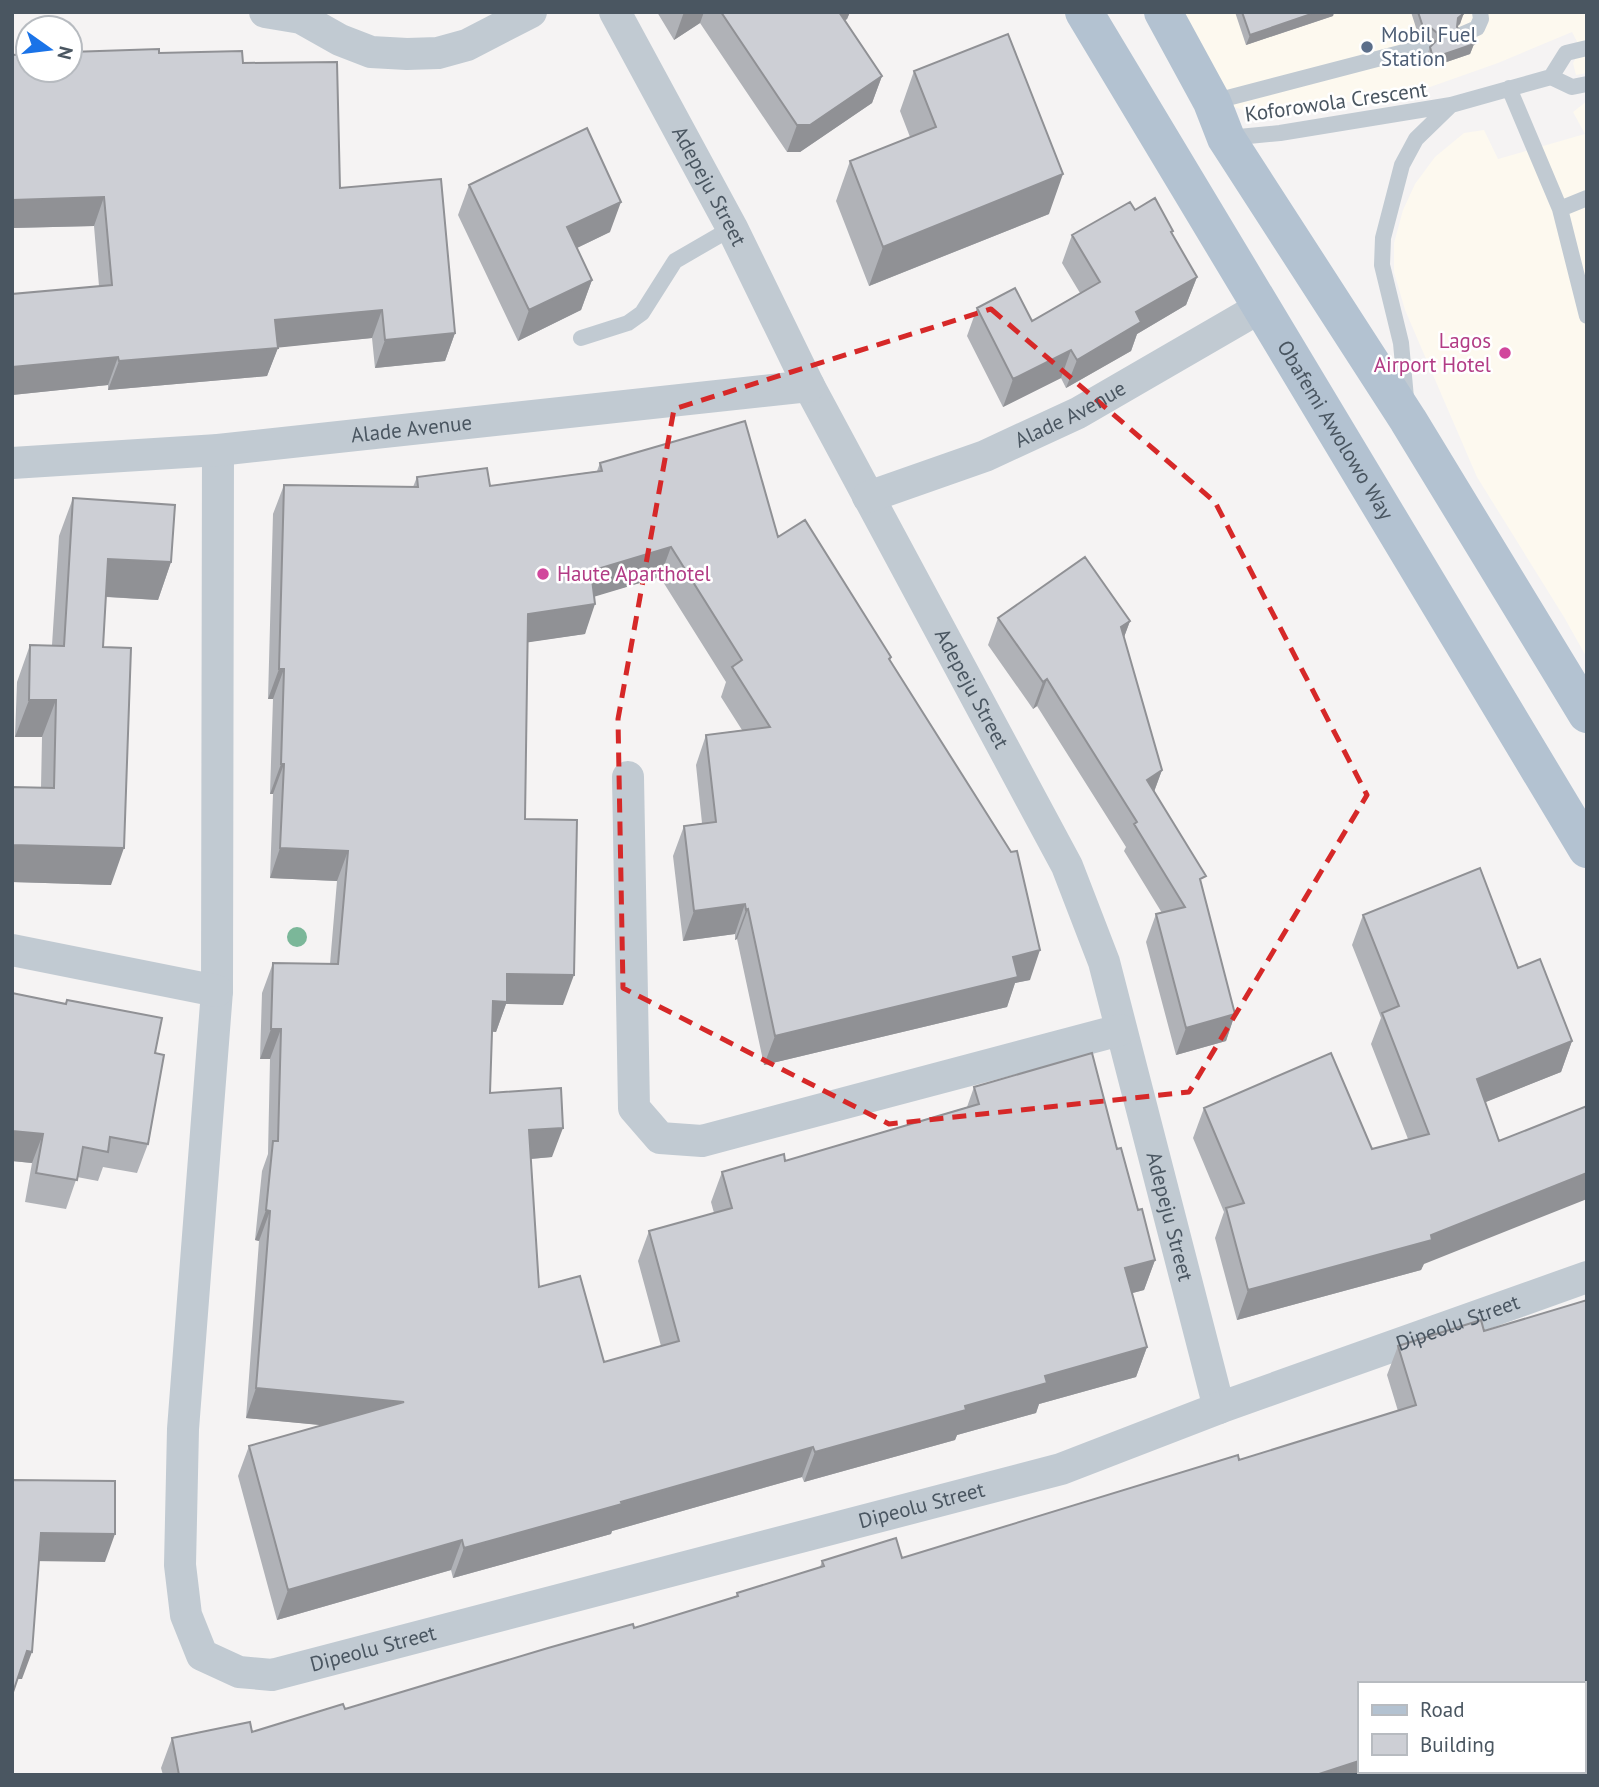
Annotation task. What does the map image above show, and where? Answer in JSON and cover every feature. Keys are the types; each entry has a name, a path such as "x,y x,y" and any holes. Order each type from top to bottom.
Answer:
{"main road":[{"name":"Obafemi Awolowo Way","path":"1084,12 1587,849"},
{"path":"1163,12 1212,102 1226,138 1408,420 1587,714"}],"street":[{"path":"265,12 301,18 340,40 371,52 407,54 438,53 467,45 531,12"},
{"name":"Adepeju Street","path":"615,12 732,228 809,386 1067,866 1104,962 1219,1408"},
{"name":"Alade Avenue","path":"868,497 985,456 1078,413 1261,307"},
{"name":"Alade Avenue","path":"14,468 218,450 809,386"},
{"path":"12,950 217,992 218,450"},
{"path":"628,777 634,1108 660,1138 702,1141 1121,1030"},
{"name":"Dipeolu Street","path":"217,992 183,1429 180,1565 186,1615 202,1655 239,1672 272,1675 1061,1469 1219,1408 1587,1277"}],"lane":[{"path":"1463,34 1478,28 1480,12"},
{"path":"1212,102 1423,47"},
{"path":"1551,77 1566,53 1587,48"},
{"name":"Koforowola Crescent","path":"1226,138 1280,133 1451,106 1551,77 1572,87 1587,84"},
{"path":"1509,88 1560,209 1587,316"},
{"name":"Koforowola Crescent","path":"1408,420 1401,343 1382,265 1383,238 1402,165 1416,139 1451,106"},
{"path":"1560,209 1587,198"},
{"path":"581,338 628,323 642,313 675,261 732,228"}],"highlighted area":[{"path":"991,309 1215,502 1367,795 1189,1092 889,1124 623,988 618,719 674,409"}],"shaded area":[{"name":"Mobil Fuel Station","path":"1179,12 1587,12 1587,73 1576,75 1573,63 1581,49 1572,32 1498,63 1430,87 1322,107 1249,112 1234,107"},
{"name":"Lagos Airport Hotel","path":"1587,101 1587,658 1477,477 1405,310 1394,272 1394,243 1403,210 1415,184 1435,157 1464,133 1484,130 1498,159 1585,134 1573,112"}],"building":[{"path":"721,12 839,12 882,76 810,125 797,125"},
{"path":"1242,12 1317,12 1250,35"},
{"path":"1418,12 1463,12 1458,18 1457,27 1461,32 1470,33 1474,44 1433,58 1430,47 1437,40 1437,33 1430,27 1423,27"},
{"path":"1008,34 1063,174 883,247 850,161 936,127 914,71"},
{"path":"159,49 159,53 242,51 243,63 337,62 340,188 441,179 455,333 385,340 382,310 275,320 278,348 119,361 118,357 12,367 12,294 112,285 104,197 12,200 12,55 14,84 84,84 84,52"},
{"path":"587,128 621,202 567,227 592,280 529,310 469,185"},
{"path":"1155,198 1197,277 1136,312 1141,322 1077,360 1071,350 1013,379 977,308 1015,288 1032,321 1100,282 1072,235 1130,202 1135,210"},
{"path":"745,421 778,537 805,520 1011,852 1017,851 1040,950 1013,957 1018,977 775,1036 748,909 746,910 745,904 694,911 684,826 716,822 706,735 770,727 732,667 742,660 671,547 591,571 595,604 528,614 525,819 577,820 574,975 507,974 507,1002 493,1001 490,1093 561,1088 563,1128 529,1130 539,1287 580,1276 604,1362 679,1341 649,1231 732,1208 722,1172 784,1154 785,1161 979,1104 974,1087 1092,1053 1117,1149 1121,1148 1138,1210 1142,1209 1155,1260 1125,1268 1147,1347 1045,1376 1047,1383 965,1406 966,1410 815,1452 813,1447 464,1548 462,1540 288,1590 249,1446 404,1402 256,1388 270,1211 266,1210 273,1141 278,1141 281,1029 271,1029 273,963 338,964 348,851 280,848 284,764 281,764 284,669 279,669 284,485 418,487 417,477 487,468 490,486 602,471 600,463"},
{"path":"73,498 175,505 171,562 108,559 103,647 131,648 124,848 12,845 12,787 54,788 56,700 29,700 30,645 64,646"},
{"path":"1085,557 1130,621 1121,627 1162,770 1147,780 1206,876 1200,879 1235,1014 1186,1028 1156,914 1185,907 1134,824 1137,822 1047,679 1043,682 998,618"},
{"path":"1480,868 1518,968 1540,959 1572,1041 1477,1079 1499,1141 1587,1106 1587,1173 1431,1235 1432,1240 1248,1290 1226,1208 1244,1203 1204,1108 1331,1053 1372,1149 1429,1134 1382,1013 1399,1006 1363,915"},
{"path":"12,993 66,1004 67,1000 162,1018 155,1053 164,1055 148,1144 110,1137 108,1152 83,1147 77,1180 36,1173 43,1134 12,1131"},
{"path":"1587,1300 1587,1695 1585,1682 1358,1682 1358,1761 1316,1775 179,1775 172,1738 250,1722 252,1732 343,1704 345,1709 548,1648 633,1624 634,1628 738,1596 737,1593 824,1566 822,1561 896,1538 902,1558 1238,1455 1239,1460 1416,1405 1398,1346 1481,1320 1484,1331"},
{"path":"12,1480 115,1481 115,1534 41,1533 32,1652 27,1651 12,1695"}],"place":[{"name":"Mobil Fuel Station","path":"1367,47"},
{"name":"Lagos Airport Hotel","path":"1505,353"},
{"name":"Haute Aparthotel","path":"543,574"}]}
